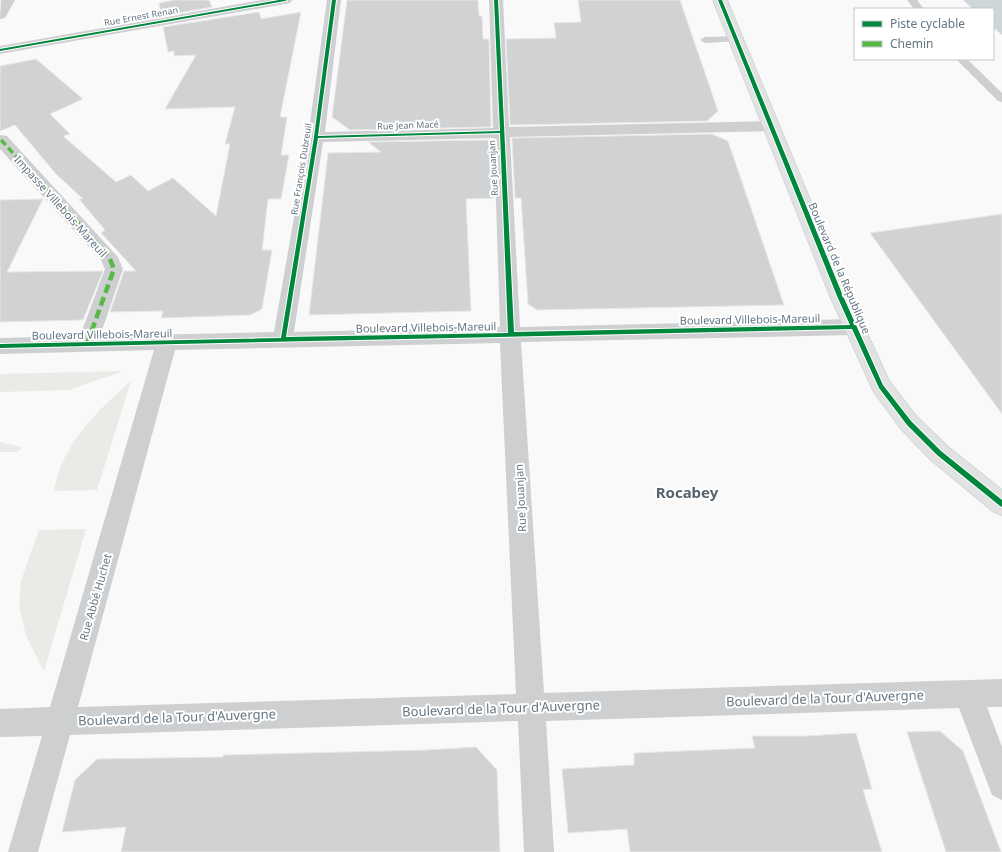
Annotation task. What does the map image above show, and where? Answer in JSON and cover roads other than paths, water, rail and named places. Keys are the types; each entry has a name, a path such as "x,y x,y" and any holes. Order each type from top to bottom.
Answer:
{"main road":[{"name":"Boulevard de la République","path":"720,0 853,327 881,386 909,423 938,453 1002,504"}],"street":[{"path":"0,15 8,0"},
{"name":"Rue Ernest Renan","path":"0,50 285,0"},
{"name":"Rue François Dubreuil","path":"283,340 316,137 334,0"},
{"name":"Rue Jouanjan","path":"496,0 511,334 539,852"},
{"name":"Rue Jean Macé","path":"316,137 770,126"},
{"name":"Impasse Villebois-Mareuil","path":"1,140 109,257 114,269 87,344"},
{"name":"Boulevard Villebois-Mareuil","path":"0,346 853,327"},
{"name":"Rue Abbé Huchet","path":"23,852 167,342"},
{"name":"Boulevard de la Tour d'Auvergne","path":"0,722 1002,693"},
{"path":"968,694 1002,785"}],"lane":[{"path":"912,0 918,8"},
{"path":"705,40 736,39"},
{"path":"962,60 1002,100"}],"district":[{"name":"Rocabey","path":"687,492"}]}
